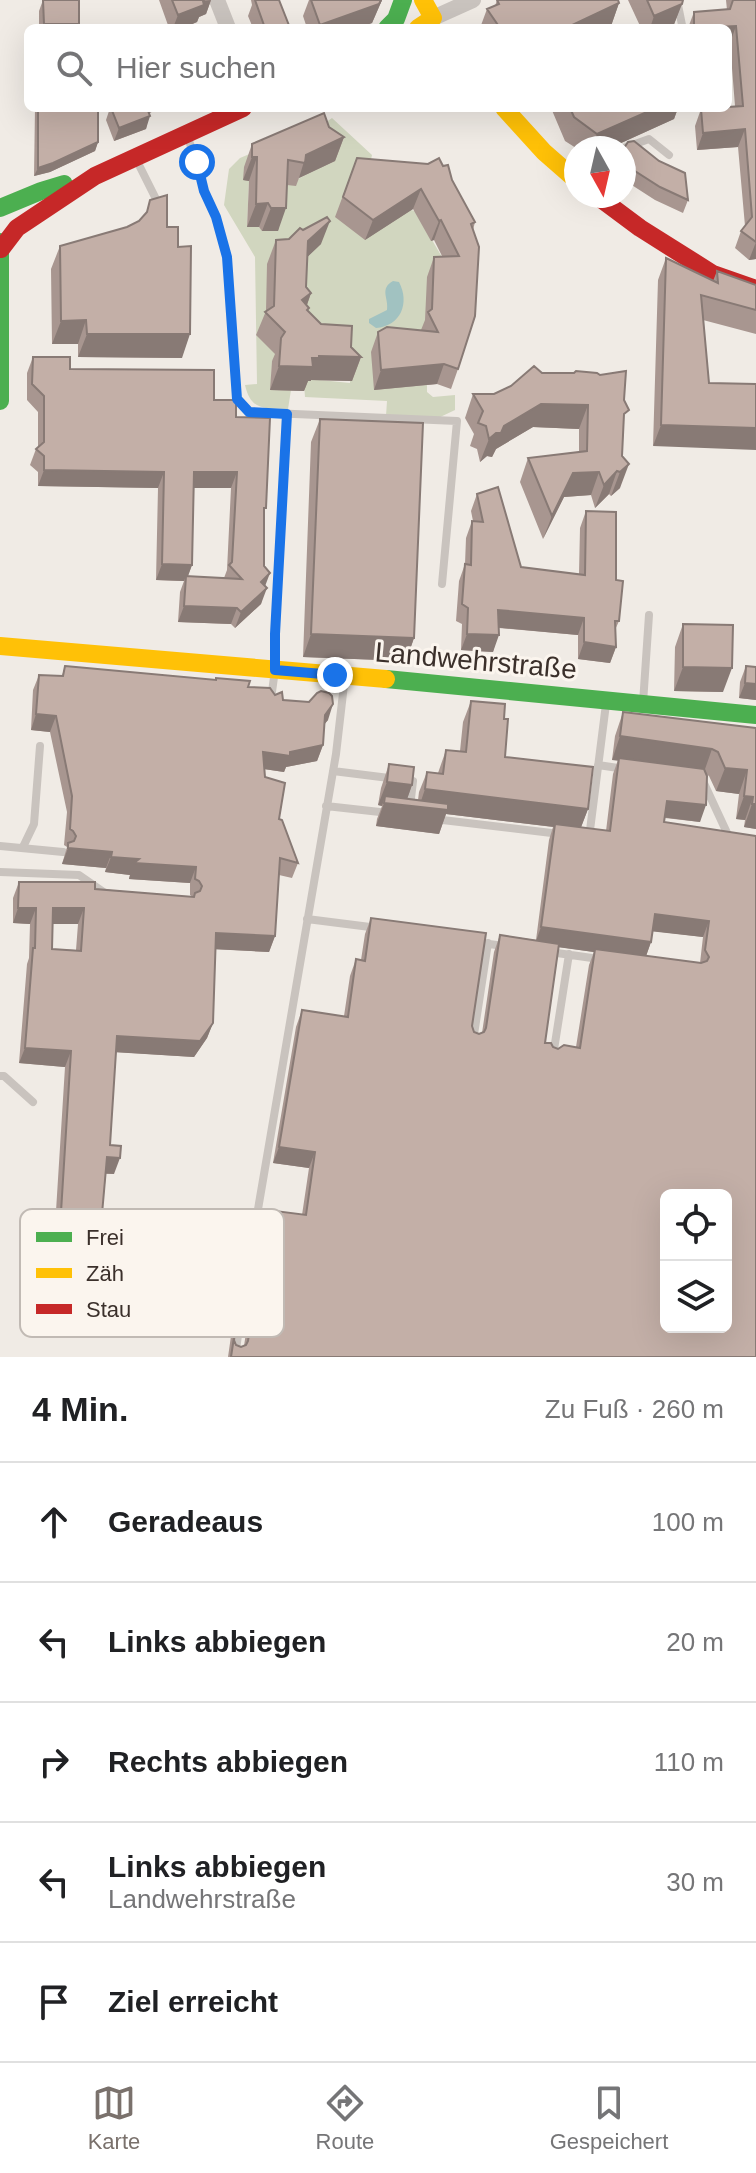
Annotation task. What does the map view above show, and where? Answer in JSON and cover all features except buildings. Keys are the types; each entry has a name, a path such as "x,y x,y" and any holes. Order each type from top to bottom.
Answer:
{"street":[{"path":"217,0 226,24"},
{"path":"392,24 403,0"},
{"path":"423,0 430,24"},
{"path":"432,24 473,0"},
{"path":"392,24 414,14 429,24"},
{"path":"0,401 1,246 17,228 95,176 234,112"},
{"path":"508,112 564,170"},
{"path":"0,208 41,191 95,176"},
{"path":"613,208 713,274 756,289"},
{"name":"Landwehrstraße","path":"0,646 756,715"}],"lane":[{"path":"677,0 682,24"},
{"path":"186,133 227,257 237,399 249,412 457,421 442,584"},
{"path":"636,144 649,139 669,155"},
{"path":"136,156 158,203"},
{"path":"271,704 287,414"},
{"path":"643,703 649,615"},
{"path":"258,1209 333,771 345,676"},
{"path":"424,817 589,838 607,700"},
{"path":"23,847 34,824 40,746"},
{"path":"598,765 633,770"},
{"path":"333,771 413,781 410,816"},
{"path":"689,777 703,779 728,835 742,837"},
{"path":"326,806 396,814"},
{"path":"0,846 63,852"},
{"path":"0,872 79,875 103,893 117,894"},
{"path":"307,919 381,929"},
{"path":"461,940 509,946"},
{"path":"473,1044 488,943"},
{"path":"539,950 611,961"},
{"path":"552,1059 569,954"},
{"path":"0,1076 4,1076 33,1102"},
{"path":"235,1357 238,1337"}],"green space":[{"path":"332,118 372,155 367,179 407,209 415,211 442,257 424,329 374,389 427,385 427,392 433,397 455,395 455,410 436,419 386,416 387,401 305,397 304,384 310,379 350,383 350,379 277,356 272,361 271,390 291,390 288,409 255,404 245,385 257,384 255,257 224,205 229,169 240,158 261,149 249,181 247,227 277,231 280,186 333,160 322,125"}],"water":[{"path":"393,281 399,282 402,290 401,312 392,323 376,328 369,323 369,319 387,310 385,291"}],"traffic: fast":[{"path":"391,24 403,0"},
{"path":"0,208 64,184"},
{"path":"0,242 0,401"},
{"path":"386,679 756,715"}],"traffic: slow":[{"path":"423,0 433,18 424,24"},
{"path":"508,112 564,170"},
{"path":"0,646 386,679"}],"traffic: jam":[{"path":"1,249 17,228 95,176 234,112"},
{"path":"613,208 713,274 756,289"}],"route":[{"path":"197,162 227,257 237,399 249,412 287,414 275,670 335,675"}]}
